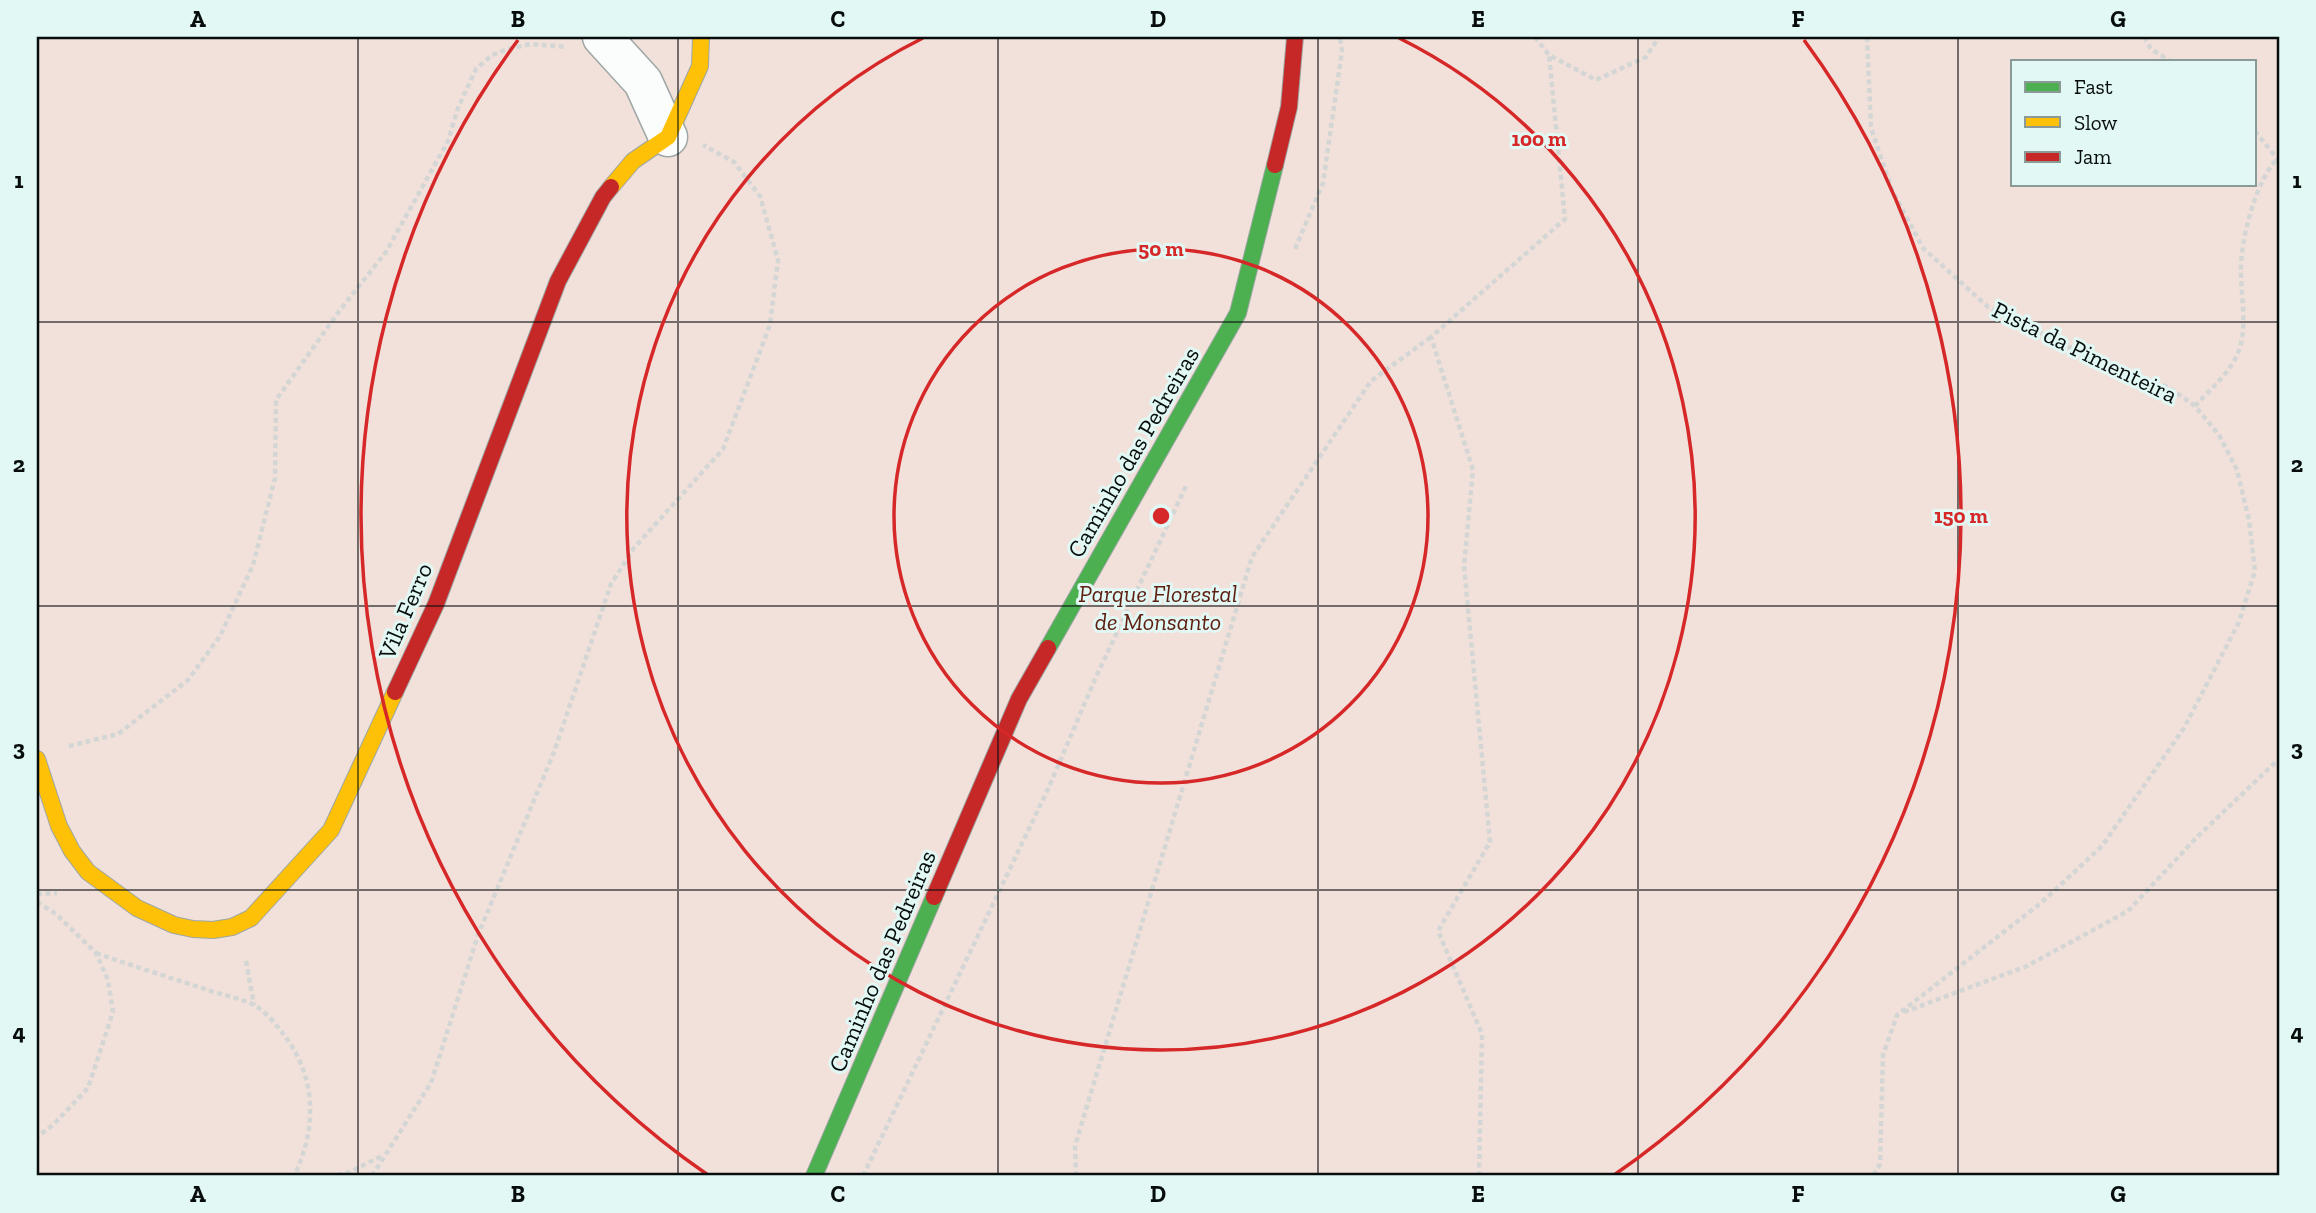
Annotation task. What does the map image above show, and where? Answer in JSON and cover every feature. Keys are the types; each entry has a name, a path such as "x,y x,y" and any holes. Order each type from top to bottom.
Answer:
{"street":[{"path":"668,137 700,66 701,37"},
{"name":"Caminho das Pedreiras","path":"814,1176 1019,699 1238,313 1289,107 1295,37"},
{"path":"611,46 643,82 668,137"},
{"name":"Vila Ferro","path":"239,925 251,918 331,830 436,604 558,281 603,197 633,161 668,137"},
{"path":"37,760 59,829 81,865 111,891 141,912 176,926 216,931 239,925"}],"path":[{"path":"1290,259 1323,183 1342,51 1340,37"},
{"path":"1535,37 1549,55 1596,80 1646,57 1660,37"},
{"name":"Pista da Pimenteira","path":"1867,37 1871,128 1892,190 1923,248 1988,307 2106,365 2168,387 2195,406 2219,435 2237,470 2249,520 2255,571 2239,622 2184,728 2102,846 2040,903 1897,1015"},
{"path":"2144,37 2151,49 2168,60"},
{"path":"64,747 118,734 188,680 220,636 253,565 275,478 276,400 340,310 386,252 449,141 458,108 476,69 492,55 531,44 611,46"},
{"path":"1076,1176 1074,1146 1252,558 1371,381 1431,337 1565,219 1549,55"},
{"path":"2195,406 2232,366 2241,346 2244,326 2241,269 2245,231 2258,192 2278,159 2256,132"},
{"path":"372,1176 431,1083 478,935 554,751 611,584 634,548 723,449 770,325 778,260 761,196 734,162 701,144 668,137"},
{"path":"1431,337 1473,470 1464,566 1490,842 1438,931 1482,1034 1479,1176"},
{"path":"863,1176 1048,789 1096,677 1188,481"},
{"path":"1873,1176 1880,1164 1883,1055 1897,1015 2027,966 2129,911 2197,837 2279,759"},
{"path":"37,902 56,914 96,953 107,980 113,1012 88,1088 37,1138"},
{"path":"239,925 254,1005"},
{"path":"96,953 254,1005 275,1023 293,1046 305,1072 311,1100 310,1128 304,1155 294,1176"},
{"path":"329,1176 345,1174 383,1156"}],"green space":[{"name":"Parque Florestal de Monsanto","path":"37,37 2279,37 2279,1176 37,1176"}],"traffic: fast":[{"path":"1048,648 1238,313 1275,165"},
{"path":"814,1176 934,897"}],"traffic: slow":[{"path":"611,187 633,161 668,137 700,66 701,37"},
{"path":"37,759 59,826 72,851 88,872 137,908 174,925 213,930 232,927 251,918 331,830 395,692"}],"traffic: jam":[{"path":"1275,165 1289,107 1295,37"},
{"path":"395,692 436,604 558,281 611,187"},
{"path":"934,897 1019,699 1048,648"}]}
